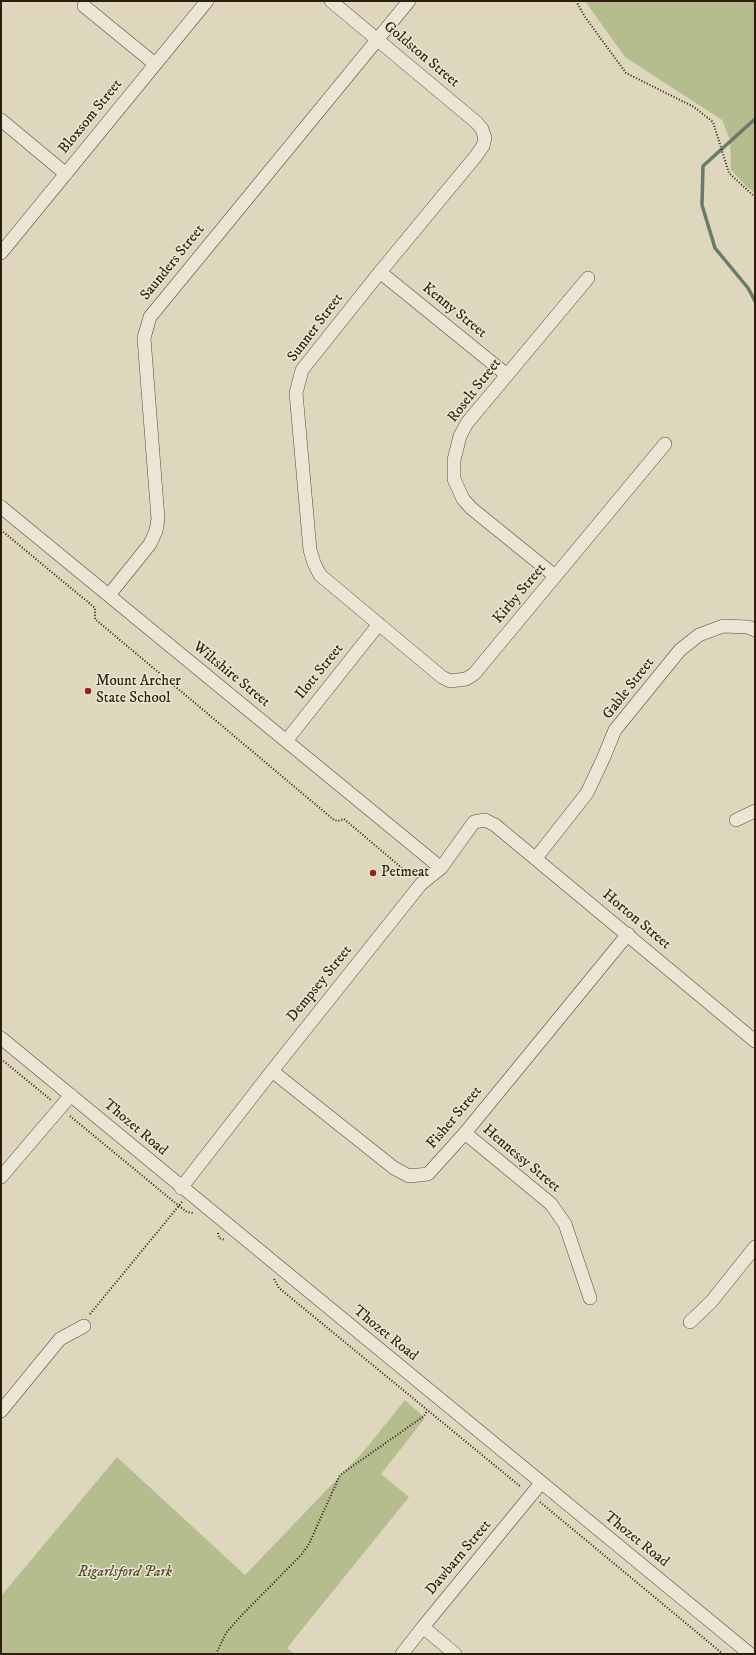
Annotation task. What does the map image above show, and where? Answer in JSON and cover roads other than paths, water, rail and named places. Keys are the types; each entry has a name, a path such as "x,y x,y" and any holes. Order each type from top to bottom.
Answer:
{"street":[{"name":"Bloxsom Street","path":"1,253 207,1"},
{"name":"Goldston Street","path":"331,1 476,122 482,129 484,138"},
{"name":"Saunders Street","path":"109,595 150,544 156,531 158,519 144,338 150,317 409,1"},
{"path":"84,6 155,64"},
{"path":"1,120 66,174"},
{"name":"Sunner Street","path":"379,624 328,583 320,575 314,563 310,550 296,393 302,370 309,360 476,156 482,146 484,138"},
{"name":"Kenny Street","path":"380,272 507,375"},
{"name":"Roselt Street","path":"555,576 463,500 454,479 454,460 460,436 467,423 588,278"},
{"name":"Kirby Street","path":"379,624 442,677 450,681 466,679 474,674 664,444"},
{"name":"Wiltshire Street","path":"1,507 441,868"},
{"name":"Ilott Street","path":"286,741 379,624"},
{"name":"Gable Street","path":"536,858 587,793 615,730 680,650 699,635 723,626 748,627 755,630"},
{"path":"736,820 755,811"},
{"name":"Dempsey Street","path":"185,1190 272,1071 421,884 441,868 474,822 485,820 495,825"},
{"name":"Horton Street","path":"495,825 755,1040"},
{"name":"Fisher Street","path":"272,1071 394,1168 409,1176 428,1174 465,1133 628,934"},
{"name":"Thozet Road","path":"1,1038 750,1654"},
{"path":"1,1177 70,1095"},
{"name":"Hennessy Street","path":"465,1133 551,1204 565,1224 590,1298"},
{"path":"690,1322 711,1302 755,1247"},
{"path":"1,1411 60,1339 84,1326"},
{"name":"Dawbarn Street","path":"402,1654 542,1483"},
{"path":"423,1627 455,1654"}],"waterway":[{"path":"755,119 703,166 702,205 715,248 748,288 755,301"}],"place":[{"name":"Mount Archer State School","path":"88,691"},
{"name":"Petmeat","path":"373,873"}],"park label":[{"name":"Rigarlsford Park","path":"125,1573"}]}
